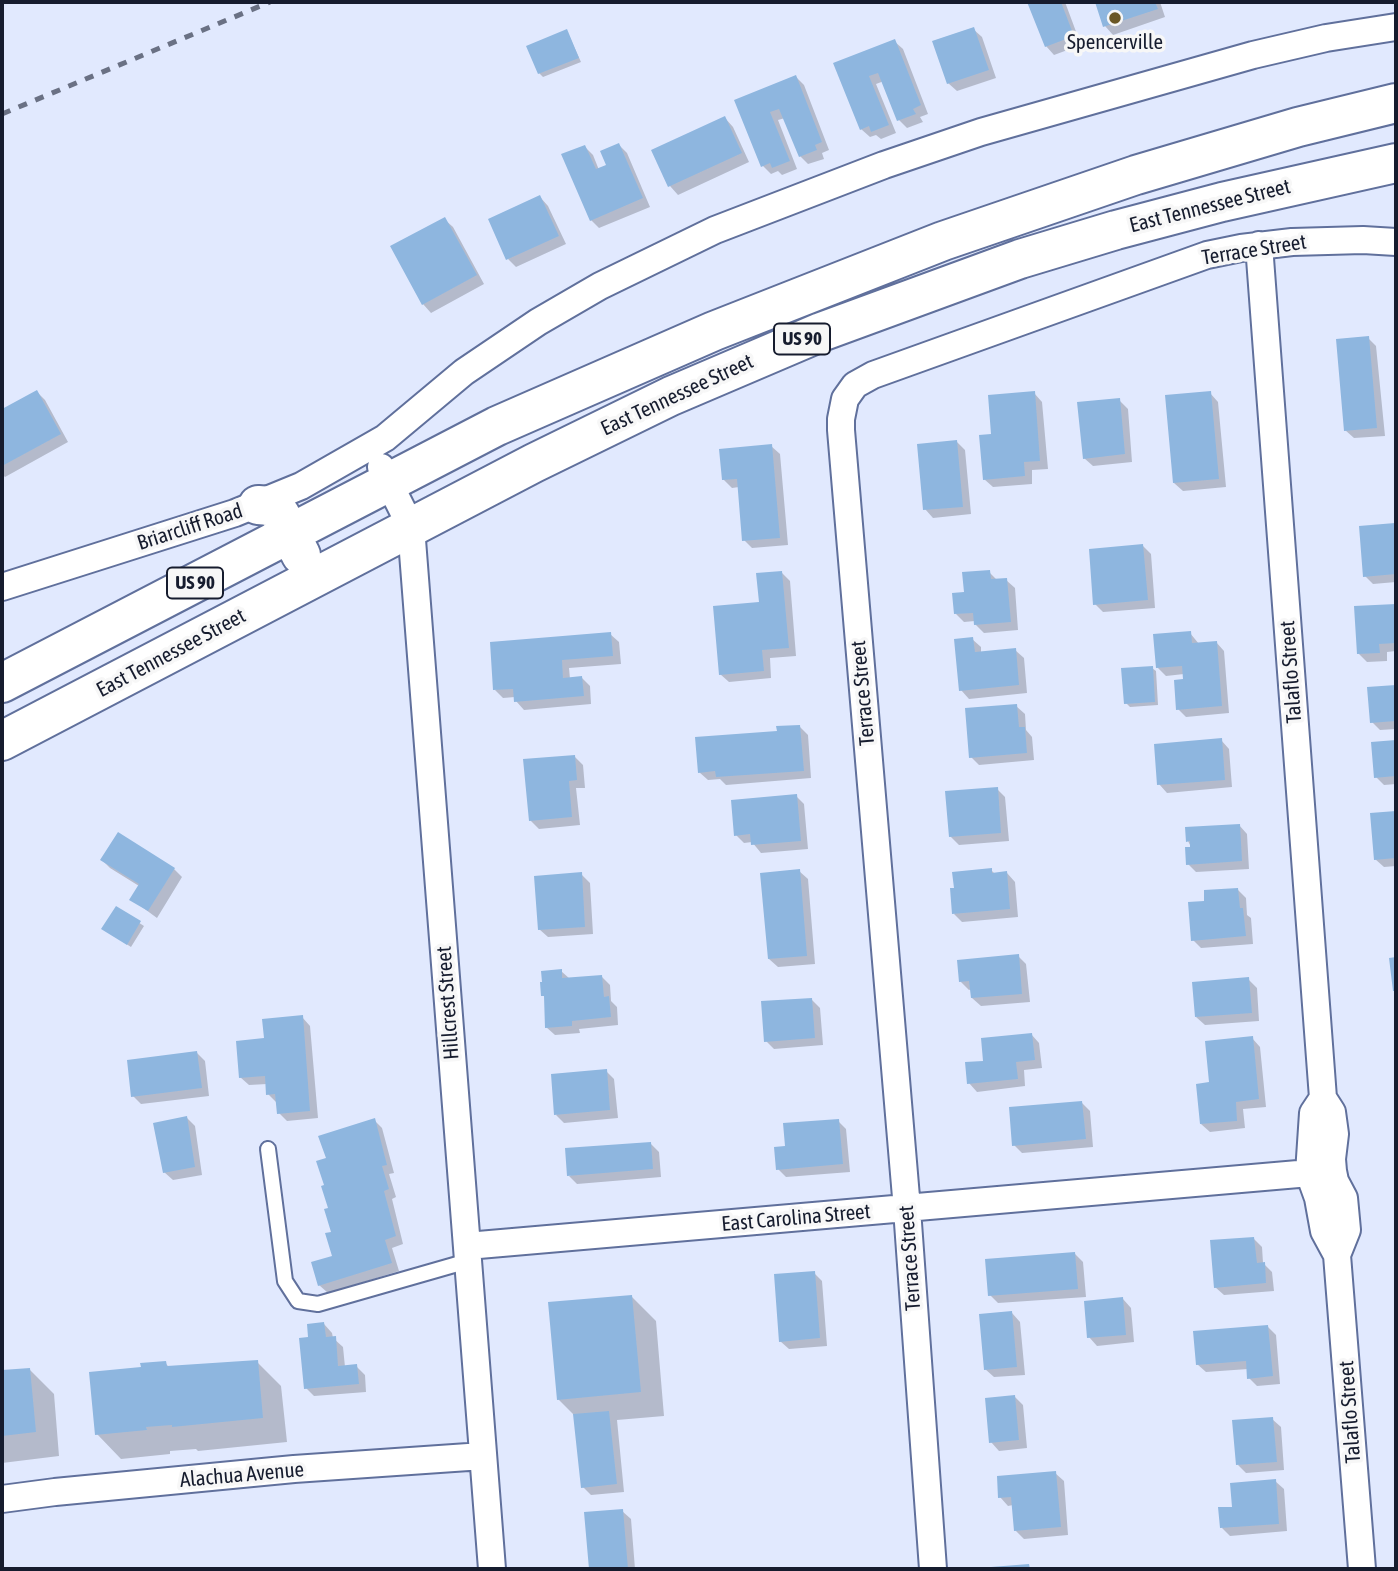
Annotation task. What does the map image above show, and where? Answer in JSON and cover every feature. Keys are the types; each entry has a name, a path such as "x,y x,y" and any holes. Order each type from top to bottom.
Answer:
{"main road":[{"name":"East Tennessee Street","path":"2,683 486,432 714,331 883,264 1136,175 1298,127 1396,103"},
{"name":"East Tennessee Street","path":"2,741 546,457 671,396 778,349 1020,259 1116,230 1234,199 1396,163"},
{"path":"258,505 275,509 313,578"}],"street":[{"path":"370,447 408,420 464,372 538,322 580,297 715,230 884,165 981,132 1253,55 1326,38 1396,27"},
{"name":"Terrace Street","path":"933,1569 906,1209 842,444 841,419 845,399 855,385 873,375 1191,260 1259,245 1328,240 1396,242"},
{"name":"Talaflo Street","path":"1259,245 1323,1098 1332,1112 1335,1134 1332,1159 1321,1172 1335,1181 1344,1198 1347,1230 1337,1255 1362,1569"},
{"name":"Hillcrest Street","path":"370,447 411,527 492,1569"},
{"name":"Briarcliff Road","path":"2,587 258,505 301,486 370,447"},
{"name":"East Carolina Street","path":"468,1254 906,1209 1321,1172"},
{"name":"Alachua Avenue","path":"2,1499 280,1471 484,1456"}],"lane":[{"path":"268,1149 285,1281 298,1301 318,1304 468,1254"}],"building":[{"path":"1027,2 1061,2 1074,36 1045,47"},
{"name":"Spencerville","path":"1095,2 1155,2 1158,9 1103,27"},
{"path":"974,27 989,70 947,84 932,41"},
{"path":"567,29 579,58 538,74 526,46"},
{"path":"895,39 921,105 913,109 916,114 897,121 878,73 869,76 889,125 871,132 869,126 860,130 833,63"},
{"path":"796,75 822,142 815,145 817,150 799,157 779,109 770,112 790,161 772,168 770,163 761,167 734,100"},
{"path":"725,116 742,153 668,187 651,150"},
{"path":"619,143 643,198 590,221 561,154 585,145 596,169 606,165 600,151"},
{"path":"540,195 559,236 506,260 488,219"},
{"path":"445,217 477,275 422,305 390,246"},
{"path":"1369,336 1377,428 1344,431 1336,339"},
{"path":"37,390 61,434 2,466 2,409"},
{"path":"1035,391 1040,461 1024,462 1025,476 983,480 979,435 991,434 988,395"},
{"path":"1211,391 1219,479 1173,483 1165,395"},
{"path":"1120,398 1125,454 1083,459 1077,402"},
{"path":"957,440 963,507 923,510 917,444"},
{"path":"772,444 780,538 742,541 737,479 722,480 719,449"},
{"path":"1395,523 1396,574 1363,577 1359,526"},
{"path":"1143,544 1148,600 1093,605 1089,549"},
{"path":"990,570 991,579 1007,578 1011,622 974,625 973,613 954,614 952,593 964,592 962,572"},
{"path":"782,571 789,648 762,650 764,671 719,675 713,606 759,602 756,573"},
{"path":"1396,604 1396,643 1379,644 1380,653 1357,654 1354,606"},
{"path":"1191,631 1192,643 1217,641 1222,706 1176,710 1174,680 1183,679 1182,666 1156,668 1153,634"},
{"path":"611,632 613,656 562,660 563,678 582,676 584,696 514,702 513,689 493,690 490,642"},
{"path":"973,637 975,652 1016,648 1019,685 959,691 954,639"},
{"path":"1153,666 1155,702 1124,704 1121,668"},
{"path":"1396,685 1396,721 1370,723 1367,687"},
{"path":"1017,704 1019,727 1025,727 1027,753 969,758 965,708"},
{"path":"800,725 804,771 716,777 715,771 698,773 695,737 777,731 776,726"},
{"path":"1222,738 1225,780 1157,785 1154,744"},
{"path":"1396,740 1396,776 1374,778 1371,742"},
{"path":"575,755 577,780 569,781 572,817 529,821 523,759"},
{"path":"998,787 1001,833 949,837 945,791"},
{"path":"797,794 801,841 751,845 750,834 734,836 731,800"},
{"path":"1396,811 1396,858 1374,860 1370,813"},
{"path":"1240,824 1242,861 1186,865 1185,847 1190,847 1190,841 1186,842 1185,827"},
{"path":"118,832 175,868 148,911 129,900 139,884 100,860"},
{"path":"992,868 992,873 1007,871 1010,909 952,914 952,872"},
{"path":"800,869 807,956 768,959 760,873"},
{"path":"582,872 585,927 538,930 534,876"},
{"path":"1238,888 1246,936 1191,941 1188,902 1204,901 1204,890"},
{"path":"116,906 141,921 127,945 101,929"},
{"path":"1019,954 1022,994 971,998 969,981 959,982 957,960"},
{"path":"1396,957 1396,991 1393,991 1389,958"},
{"path":"562,969 562,978 602,975 604,997 609,996 611,1017 572,1021 572,1026 545,1028 541,971"},
{"path":"1249,977 1252,1013 1195,1017 1192,982"},
{"path":"812,998 815,1038 764,1042 761,1001"},
{"path":"303,1015 310,1111 277,1114 275,1094 266,1095 265,1076 239,1078 236,1041 264,1038 262,1019"},
{"path":"1032,1033 1035,1060 1016,1062 1018,1079 967,1084 965,1062 983,1061 981,1038"},
{"path":"1253,1036 1259,1099 1236,1102 1237,1121 1200,1124 1196,1084 1209,1082 1205,1041"},
{"path":"197,1051 202,1088 131,1097 127,1060"},
{"path":"607,1069 610,1110 554,1115 551,1074"},
{"path":"1082,1101 1086,1139 1012,1146 1009,1107"},
{"path":"187,1116 195,1167 163,1173 153,1123"},
{"path":"375,1118 387,1165 382,1166 389,1189 384,1191 396,1236 385,1240 392,1263 318,1286 311,1262 332,1256 325,1233 331,1232 324,1209 328,1208 316,1161 326,1158 318,1136"},
{"path":"839,1119 843,1164 776,1170 774,1147 785,1146 783,1123"},
{"path":"651,1142 653,1169 567,1176 565,1148"},
{"path":"1254,1237 1257,1263 1265,1262 1266,1283 1214,1288 1210,1240"},
{"path":"1075,1252 1078,1289 988,1296 985,1259"},
{"path":"815,1271 820,1338 779,1342 774,1274"},
{"path":"632,1295 641,1392 557,1400 548,1302"},
{"path":"1123,1297 1126,1335 1087,1338 1084,1301"},
{"path":"1012,1311 1017,1367 984,1370 979,1314"},
{"path":"324,1322 326,1337 336,1336 338,1366 357,1364 359,1384 304,1389 299,1338 308,1337 307,1324"},
{"path":"1268,1325 1273,1376 1247,1379 1246,1361 1196,1365 1193,1331"},
{"path":"258,1360 263,1418 146,1427 147,1430 95,1435 89,1372 141,1367 140,1363 166,1361 167,1366"},
{"path":"30,1368 36,1432 2,1436 2,1370"},
{"path":"1015,1395 1019,1440 989,1443 985,1398"},
{"path":"609,1411 617,1484 581,1488 573,1414"},
{"path":"1273,1417 1277,1462 1236,1465 1232,1420"},
{"path":"1056,1471 1061,1527 1014,1531 1011,1497 998,1498 997,1476"},
{"path":"1276,1479 1279,1524 1220,1528 1218,1507 1232,1507 1230,1483"},
{"path":"623,1509 628,1569 589,1569 584,1512"},
{"path":"1029,1564 1030,1569 991,1569 991,1567"}],"railway":[{"path":"2,114 270,2"}],"place":[{"name":"Spencerville","path":"1115,18"}]}
